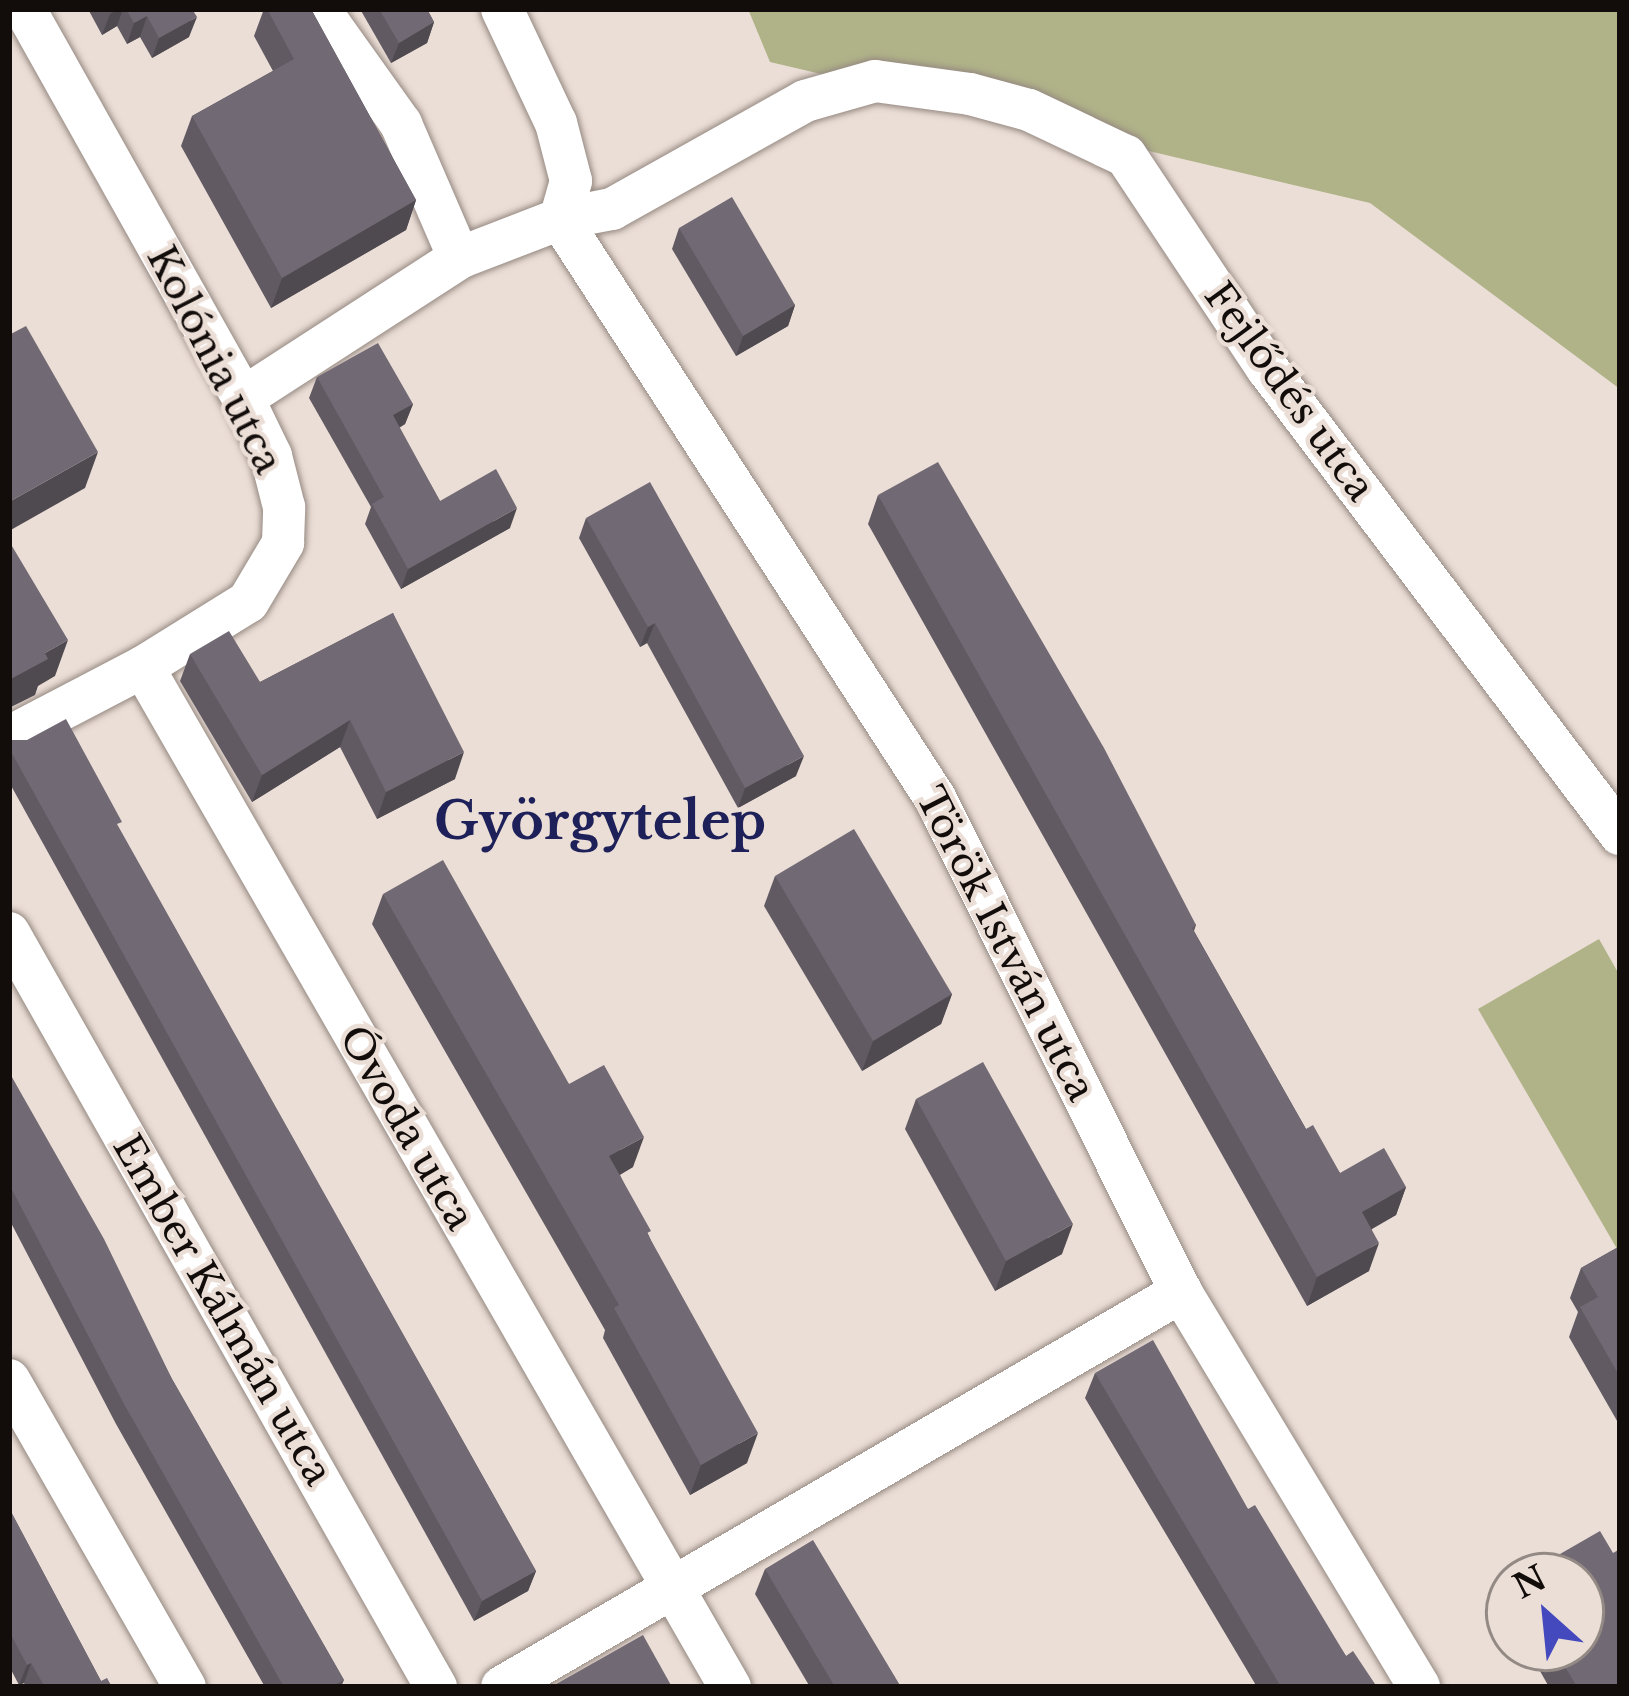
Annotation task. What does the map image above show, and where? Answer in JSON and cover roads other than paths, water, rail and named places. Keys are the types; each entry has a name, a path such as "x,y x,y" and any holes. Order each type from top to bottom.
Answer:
{"street":[{"name":"Kolónia utca","path":"9,737 143,667 248,602 284,544 284,508 271,456 243,398 25,9"},
{"path":"319,9 401,124 459,258"},
{"path":"243,398 459,258 560,219 571,181 556,123 504,10"},
{"name":"Fejlődés utca","path":"560,219 612,209 805,101 875,81 970,94 1029,110 1126,156 1267,368 1620,834"},
{"name":"Török István utca","path":"560,219 935,798 1181,1292 1419,1687"},
{"name":"Óvoda utca","path":"143,667 730,1687"},
{"name":"Ember Kálmán utca","path":"9,933 436,1687"},
{"path":"502,1687 1181,1292"},
{"path":"9,1380 185,1687"}],"district":[{"name":"Györgytelep","path":"600,822"}]}
